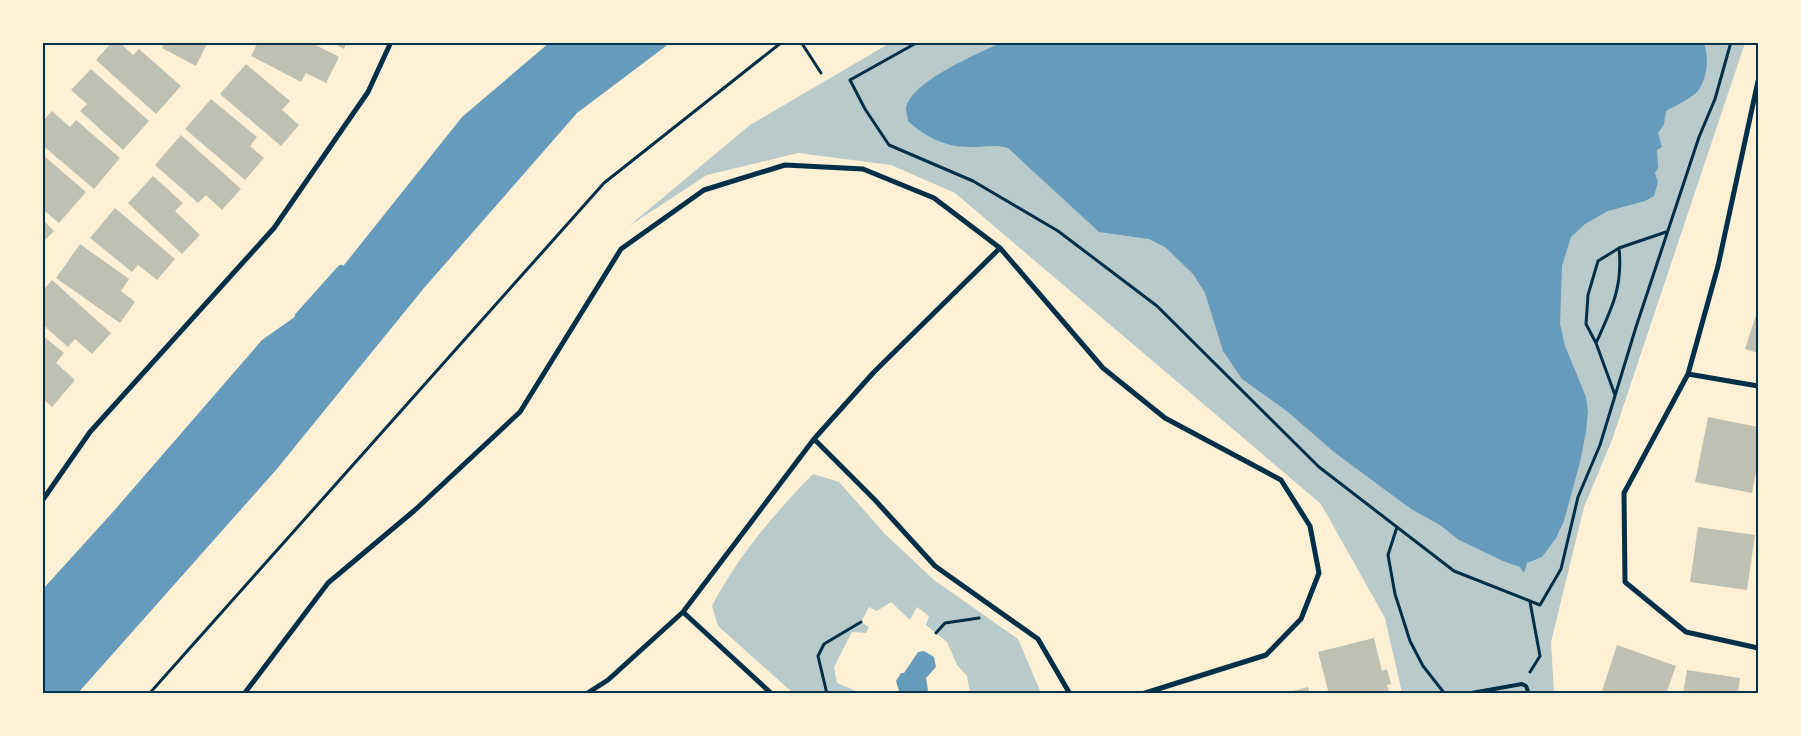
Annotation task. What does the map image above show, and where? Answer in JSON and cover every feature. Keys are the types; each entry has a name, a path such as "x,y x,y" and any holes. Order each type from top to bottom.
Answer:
{"street":[{"path":"42,501 90,432 274,228 368,92 392,42"},
{"path":"1758,81 1718,266 1688,374 1624,493 1625,582 1686,632 1758,648"},
{"path":"244,694 328,583 415,510 520,412 621,249 704,190 785,165 863,169 934,198 1000,248 1103,368 1165,418 1282,480 1310,526 1319,572 1301,619 1266,655 1142,694"},
{"path":"586,694 608,680 683,612 814,439 874,372 1000,248"},
{"path":"1688,374 1758,386"},
{"path":"814,439 875,500 935,566 1038,639 1070,694"},
{"path":"683,612 772,694"}],"lane":[{"path":"1466,694 1522,684 1526,686 1529,694"}],"path":[{"path":"149,694 604,183 782,42"},
{"path":"801,42 821,73"},
{"path":"918,42 850,80 865,109 889,145 973,181 1058,230 1156,306 1319,468 1454,571 1540,605 1561,569 1578,497 1600,445 1667,232 1699,137 1715,99 1731,42"},
{"path":"1615,395 1596,343 1586,324 1588,295 1598,262 1619,248 1667,232"},
{"path":"1596,343 1615,300 1621,267 1619,248"},
{"path":"1397,527 1388,556 1395,594 1410,641 1422,666 1445,694"},
{"path":"1522,684 1540,656 1530,601"},
{"path":"936,633 945,623 987,617 998,611"},
{"path":"827,694 818,656 824,644 861,622"}],"shaded area":[{"path":"890,43 1745,43 1612,440 1584,507 1551,642 1554,693 1402,693 1385,618 1321,504 955,193 891,165 798,153 707,175 629,226 750,125"},
{"path":"813,474 839,482 885,534 934,580 1018,639 1041,693 970,693 967,676 957,665 947,642 926,625 929,616 917,607 910,620 891,602 877,611 869,607 861,622 869,627 866,633 852,632 834,667 837,683 861,693 793,693 718,626 712,606 733,570 784,504"}],"water":[{"path":"549,43 670,43 577,113 424,288 276,470 78,693 43,693 43,589 112,513 262,340 313,304 462,117"},
{"path":"1001,43 1704,43 1707,55 1705,74 1701,87 1690,98 1666,111 1664,124 1658,133 1662,147 1657,150 1658,168 1655,173 1658,182 1654,196 1645,201 1608,211 1585,224 1571,237 1562,266 1560,324 1565,346 1586,397 1588,411 1586,432 1564,521 1556,538 1542,557 1527,563 1524,573 1520,567 1459,540 1440,525 1411,509 1334,452 1288,412 1242,379 1223,351 1205,293 1193,274 1165,247 1149,239 1099,232 1008,148 995,146 963,147 946,144 930,137 908,121 906,110 910,99 932,79 962,61"},
{"path":"924,651 934,657 936,667 926,678 928,690 926,693 903,693 899,691 896,681 901,673 904,673 918,652"}],"building":[{"path":"112,42 119,42 133,55 139,49 181,86 156,114 96,60"},
{"path":"165,42 208,42 196,66 162,48"},
{"path":"258,42 310,42 339,57 326,83 306,73 301,82 251,56"},
{"path":"331,42 347,42 344,49"},
{"path":"246,64 290,101 282,110 299,125 281,146 220,94"},
{"path":"91,69 149,121 123,150 80,111 87,104 71,90"},
{"path":"211,99 257,137 250,146 264,158 245,180 185,129"},
{"path":"52,111 70,127 76,120 120,158 94,189 42,145 42,122"},
{"path":"181,135 241,189 222,210 206,195 198,203 155,165"},
{"path":"42,154 86,192 59,223 42,209"},
{"path":"153,176 183,203 175,211 200,235 182,254 128,203"},
{"path":"115,208 175,259 157,280 138,265 132,272 90,238"},
{"path":"42,219 54,231 42,243"},
{"path":"80,244 129,279 121,291 135,302 120,323 56,278"},
{"path":"52,280 111,333 92,354 75,339 68,347 42,324 42,291"},
{"path":"1758,309 1758,353 1745,349"},
{"path":"42,335 64,353 56,363 75,380 52,407 42,398"},
{"path":"1708,417 1758,427 1758,461 1752,493 1695,482"},
{"path":"1698,527 1755,535 1747,590 1690,582"},
{"path":"1374,638 1382,671 1387,669 1391,684 1387,685 1390,694 1329,694 1318,652"},
{"path":"1617,645 1676,666 1666,694 1601,694"},
{"path":"1687,670 1740,678 1738,694 1683,694"},
{"path":"1308,687 1310,694 1286,694 1286,693"}],"waterway":[{"path":"299,316 341,269"}]}
